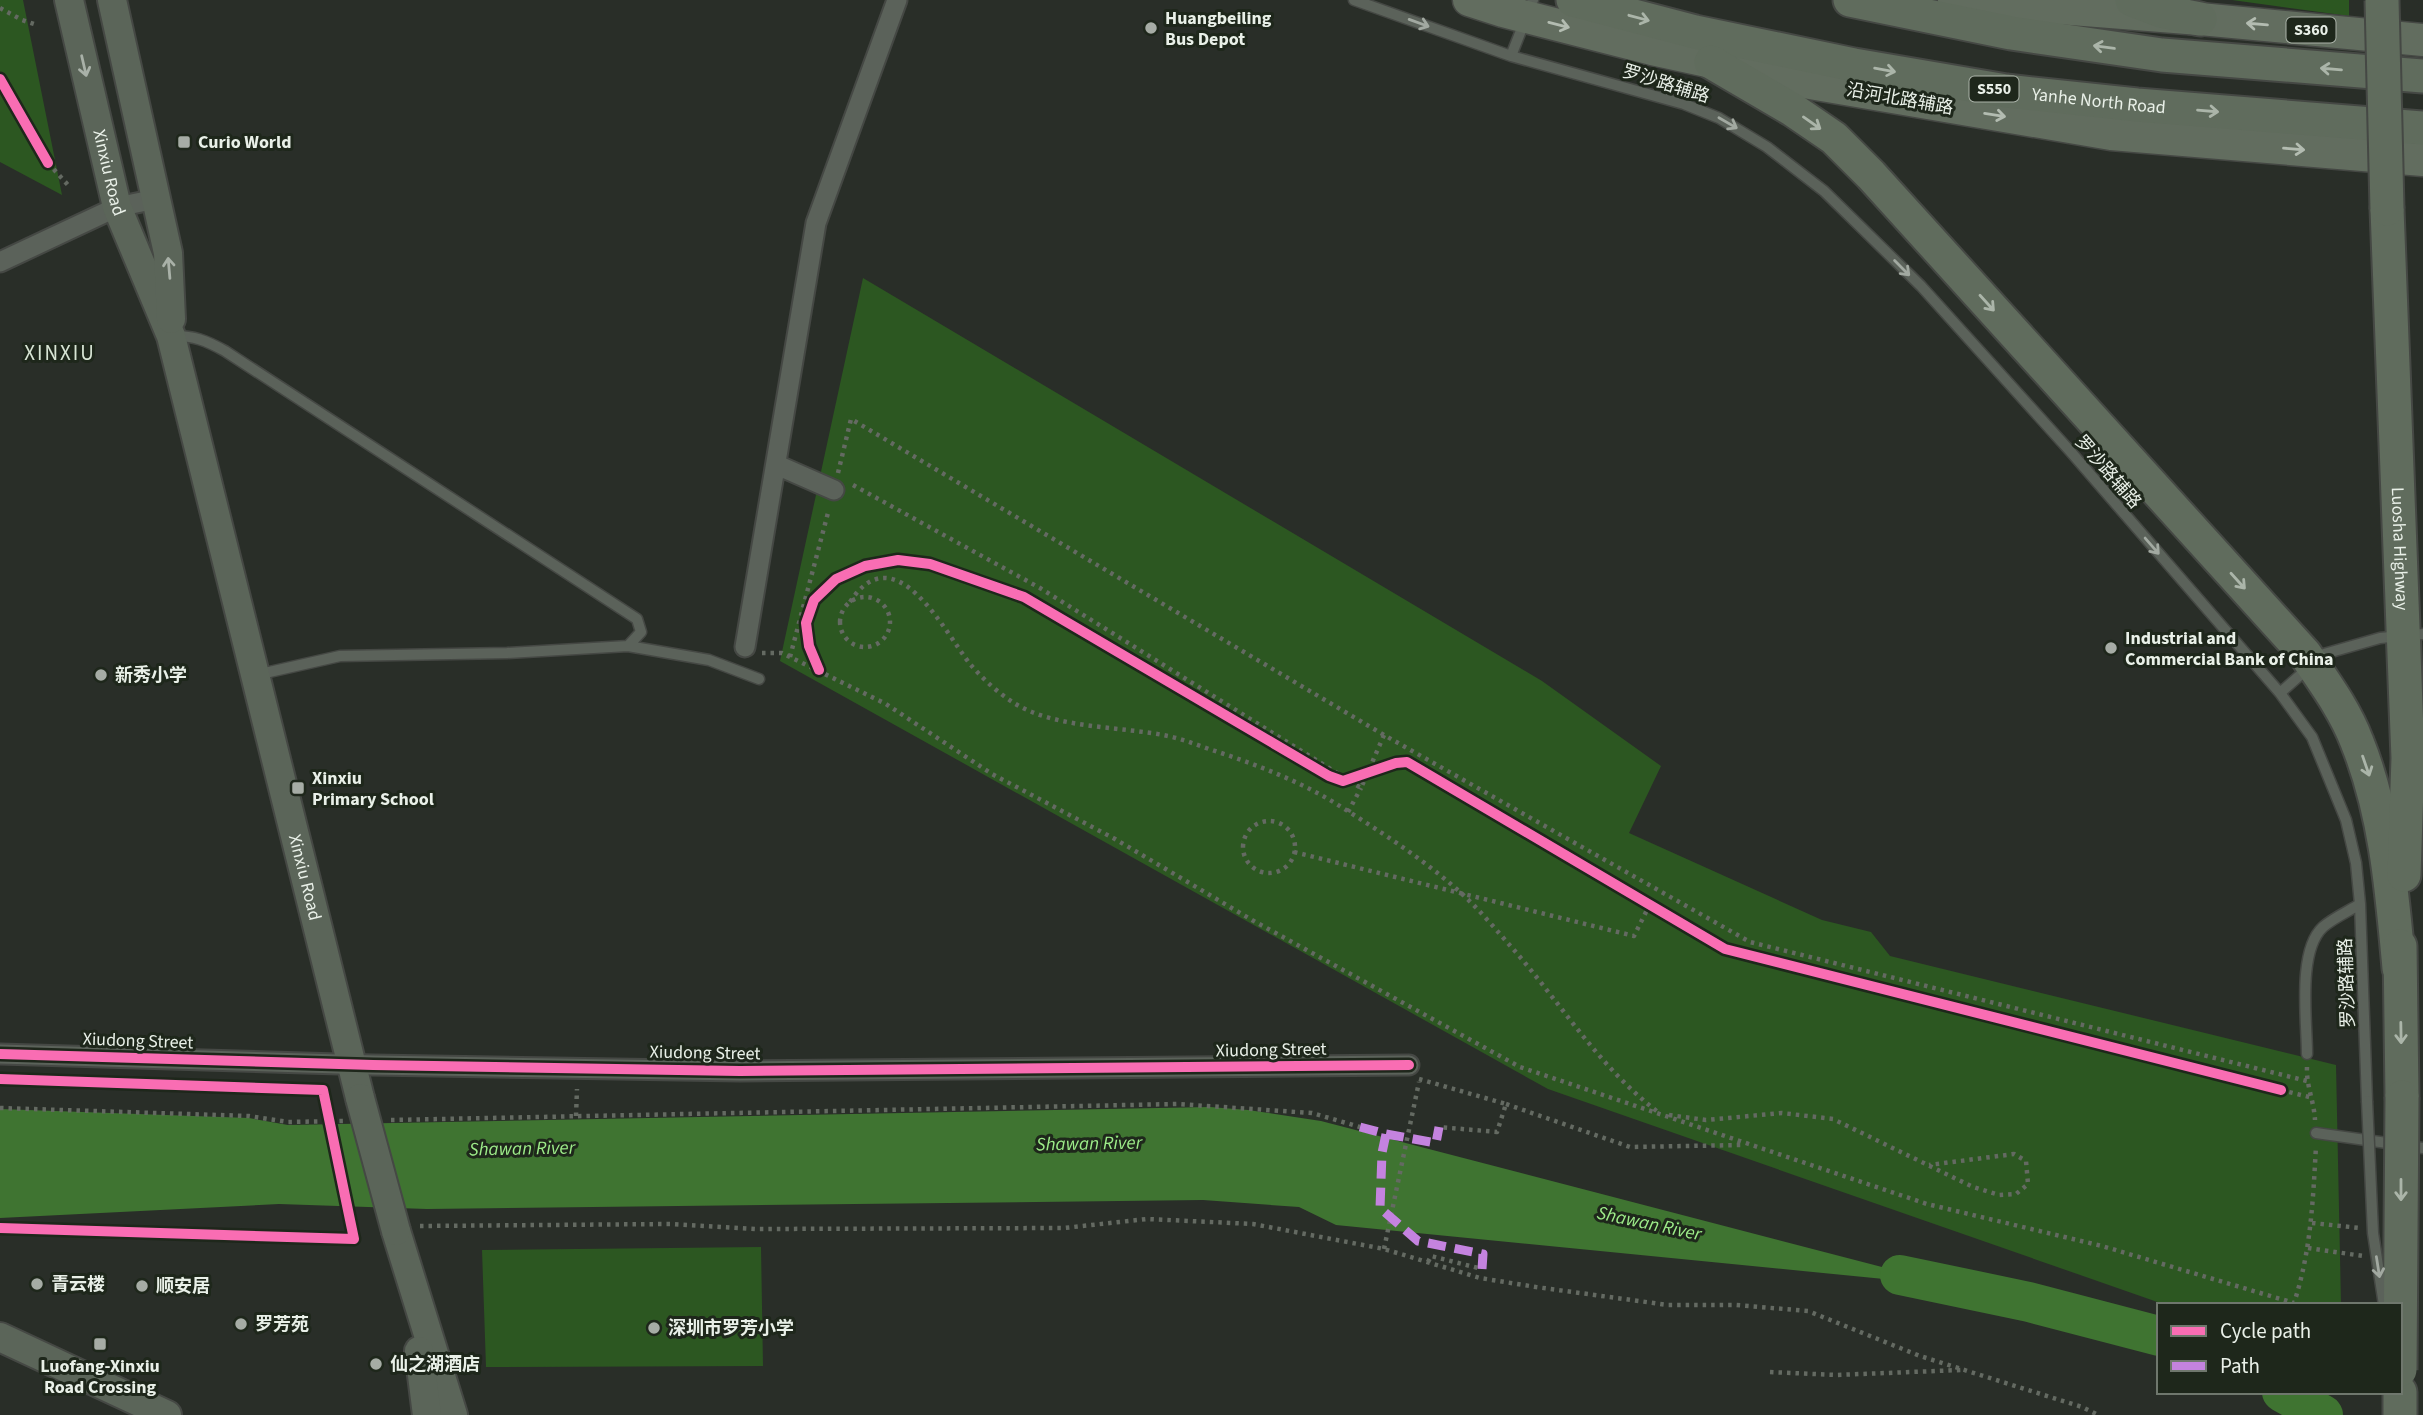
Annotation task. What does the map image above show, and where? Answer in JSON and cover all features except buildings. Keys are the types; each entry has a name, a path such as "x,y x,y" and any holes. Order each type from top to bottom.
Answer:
{"highway":[{"name":"Yanhe North Road","path":"1573,0 1695,32 1854,65 2006,91 2151,106 2423,128"},
{"path":"1850,0 2011,33 2162,55 2423,76"},
{"name":"S360","path":"2132,0 2161,11 2200,19"},
{"name":"Luosha Highway","path":"2382,0 2399,206 2408,758 2399,968 2402,1097 2401,1303"},
{"path":"2399,206 2404,0"},
{"path":"1711,62 1834,138 1871,175 2305,654 2337,701 2357,739 2371,779 2390,876 2399,968"}],"main road":[{"name":"Xinxiu Road","path":"69,0 117,207 171,336 360,1098 404,1236 453,1415"},
{"name":"Xinxiu Road","path":"111,0 168,253 171,336"},
{"name":"沿河北路辅路","path":"1469,0 1503,11 1711,62 1804,82 2111,134 2423,160"},
{"path":"1954,0 2200,19"},
{"name":"S360","path":"2200,19 2423,40"},
{"path":"404,1236 427,1415"},
{"path":"0,1337 167,1415"}],"street":[{"path":"745,648 816,223 897,0"},
{"path":"0,262 117,207 156,199"},
{"path":"777,465 842,486"},
{"name":"Xiudong Street","path":"0,1054 578,1069 740,1071 1213,1068 1414,1072"}],"lane":[{"name":"罗沙路辅路","path":"1354,0 1511,56 1684,104 1719,118 1767,147 1824,191 1930,297 2079,462 2294,709 2312,737 2331,779 2354,852 2360,904 2373,1233 2384,1303"},
{"path":"1511,56 1532,0"},
{"path":"171,336 188,335 225,351 637,619 641,632 628,646"},
{"path":"2280,693 2325,654 2380,638 2423,634"},
{"path":"256,676 340,656 507,653 628,646 709,660 759,679"},
{"path":"2307,1054 2306,975 2310,946 2322,927 2360,904"},
{"path":"2316,1133 2423,1148"}],"path":[{"path":"0,8 37,25"},
{"path":"41,151 68,185"},
{"path":"790,657 842,486 851,419 1384,735 1750,942 2306,1081"},
{"path":"842,486 1040,588 1361,788"},
{"path":"850,602 857,598 873,599 886,609 890,625 888,632 877,644 861,647 846,639 842,632 841,616 860,586 874,579 892,579 907,585 923,598 971,665 1013,702 1034,713 1170,736 1273,771 1348,812 1412,854 1461,893 1515,952 1631,1091 1660,1114 1706,1120 1782,1113 1833,1119 1929,1165 1973,1186 1999,1195 2016,1194 2028,1184 2026,1161 2014,1154 1929,1165"},
{"path":"807,634 806,623 814,600 821,593"},
{"path":"744,673 759,653 782,653 886,704 992,774 1115,839 1265,926 1520,1067 1927,1204 2102,1246 2294,1303 2305,1270 2312,1223 2316,1133 2314,1098 2306,1081 2307,1054"},
{"path":"814,658 819,670"},
{"path":"1153,673 1329,776 1343,781 1385,766"},
{"path":"1348,812 1384,735"},
{"path":"1407,762 1419,768"},
{"path":"1261,821 1277,822 1290,832 1294,839 1294,852 1287,865 1280,870 1263,872 1248,863 1242,846 1247,831 1261,821"},
{"path":"1294,852 1634,936 1650,904"},
{"path":"1638,897 1660,911"},
{"path":"576,1116 578,1069"},
{"path":"1384,1249 1413,1114 1414,1072 1630,1147 1749,1145"},
{"path":"2267,1086 2314,1098"},
{"path":"326,1104 332,1131"},
{"path":"385,1120 1177,1104 1312,1113 1360,1127"},
{"path":"1439,1127 1497,1132 1506,1104"},
{"path":"0,1108 249,1116 288,1122 343,1121"},
{"path":"404,1236 671,1224 756,1228 1064,1228 1147,1219 1253,1224 1384,1249 1480,1278 1668,1305 1737,1305 1808,1311 1920,1356 2082,1407 2098,1415"},
{"path":"1428,1262 1431,1256 1482,1269"},
{"path":"1770,1371 1836,1375 1965,1370"}],"shaded area":[{"path":"0,0 23,0 62,195 0,162"},
{"path":"2232,0 2349,0 2349,16"},
{"path":"863,278 1542,681 1661,766 1629,833 1822,920 1871,932 1890,956 2336,1065 2341,1303 2160,1303 1548,1089 780,661"},
{"path":"761,1247 763,1366 486,1367 482,1250"}],"water":[{"path":"1210,1107 1321,1121 1955,1286 1336,1225 1299,1207 1203,1200 427,1209 279,1204 0,1218 0,1109 249,1118 288,1125"}],"waterway":[{"name":"Shawan River","path":"1900,1275 2029,1302 2157,1335"},
{"name":"Shawan River","path":"2286,1394 2323,1415"}],"marked path":[{"path":"1360,1127 1386,1134 1382,1153 1380,1208 1418,1241 1483,1254 1482,1269"},
{"path":"1386,1134 1436,1143 1439,1127"}],"cycle path":[{"path":"0,79 48,163"},
{"path":"819,670 809,646 806,623 814,600 836,579 865,566 898,560 930,564 1024,597 1329,776 1343,781 1396,763 1407,762 1725,949 2281,1090"},
{"path":"0,1054 373,1065 740,1071 1409,1065"},
{"path":"0,1079 323,1090 354,1239 0,1228"}],"place":[{"name":"Huangbeiling Bus Depot","path":"1151,28"},
{"name":"Curio World","path":"184,142"},
{"name":"Industrial and Commercial Bank of China","path":"2111,648"},
{"name":"新秀小学","path":"101,675"},
{"name":"Xinxiu Primary School","path":"298,788"},
{"name":"青云楼","path":"37,1284"},
{"name":"顺安居","path":"142,1286"},
{"name":"罗芳苑","path":"241,1324"},
{"name":"深圳市罗芳小学","path":"654,1328"},
{"name":"Luofang-Xinxiu Road Crossing","path":"100,1344"},
{"name":"仙之湖酒店","path":"376,1364"}],"district":[{"name":"XINXIU","path":"60,353"}]}
